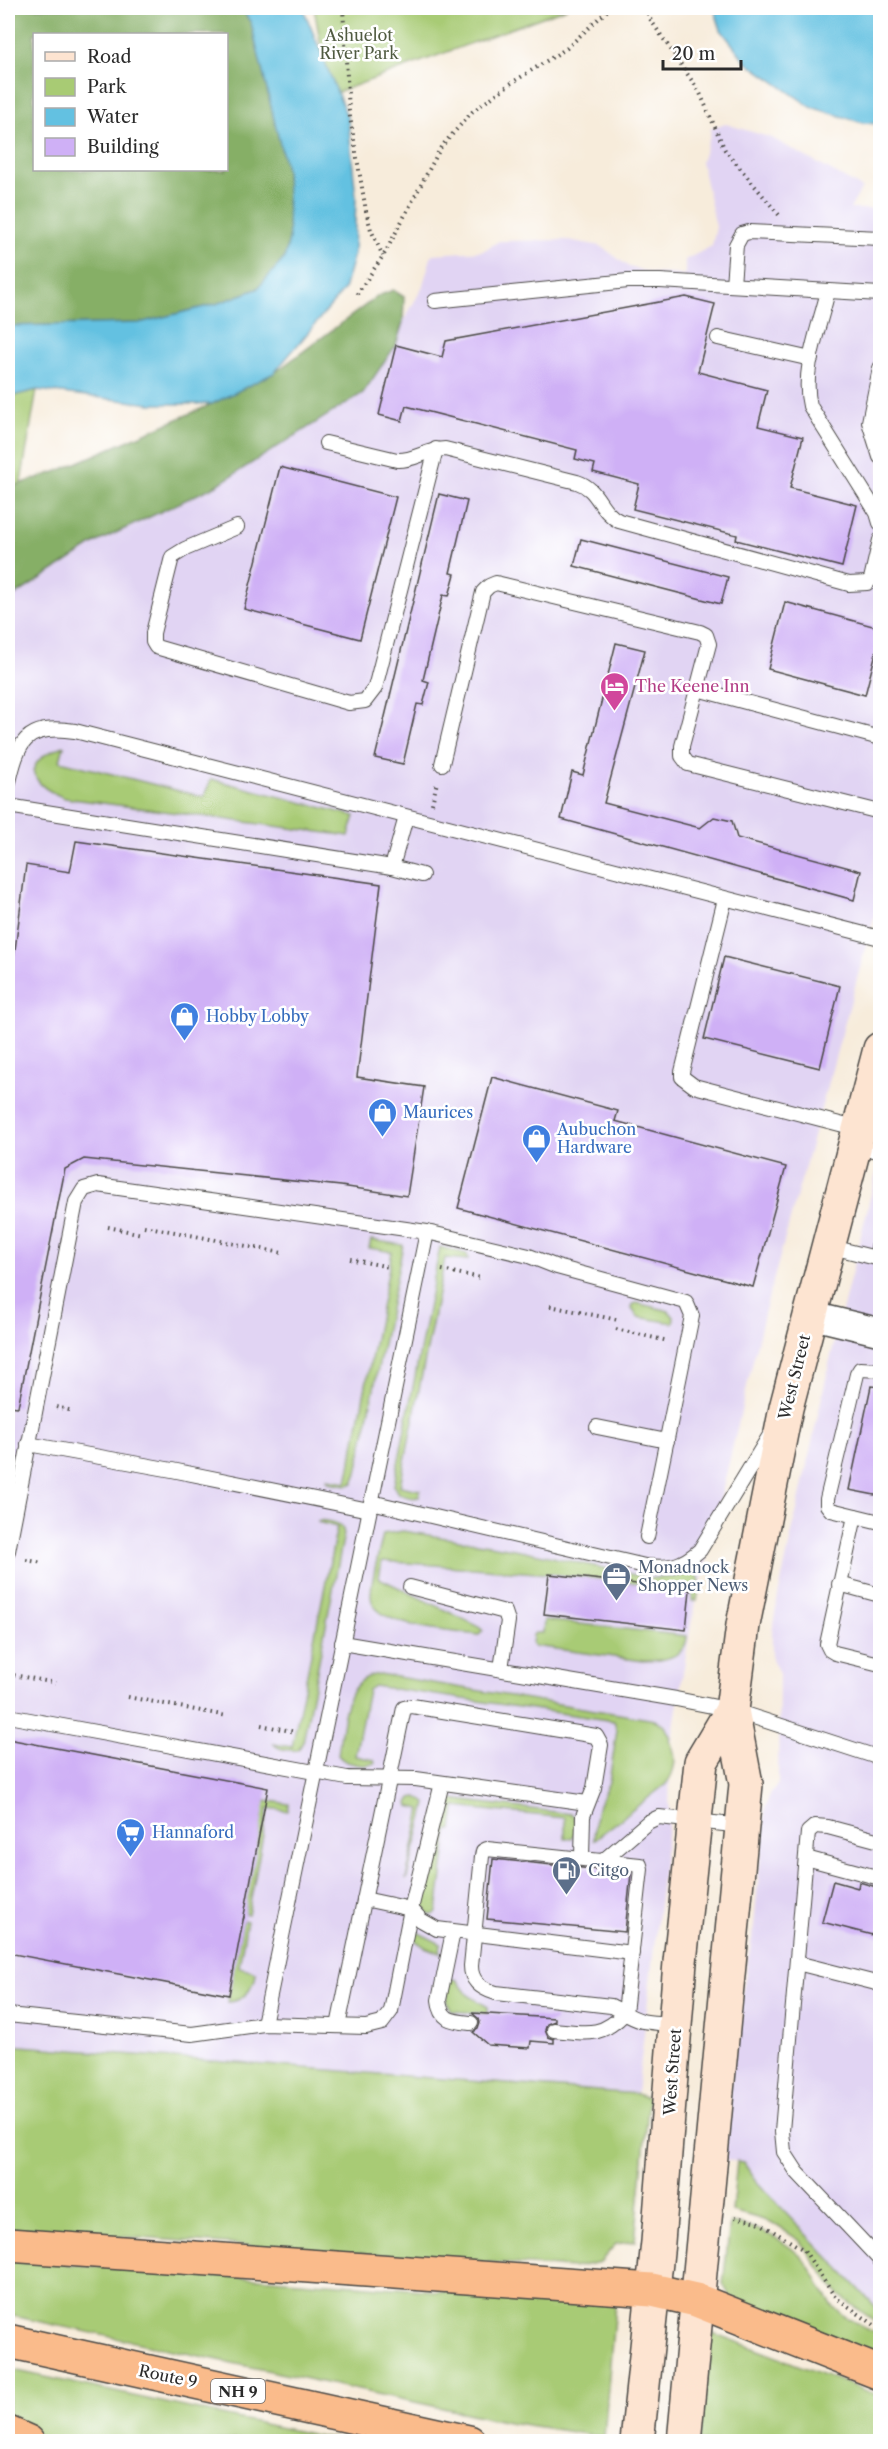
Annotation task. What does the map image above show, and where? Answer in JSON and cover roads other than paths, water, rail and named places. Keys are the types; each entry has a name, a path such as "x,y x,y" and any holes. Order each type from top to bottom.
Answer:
{"highway":[{"path":"8,2245 652,2290 696,2300 880,2373"},
{"name":"Route 9","path":"8,2341 470,2442"},
{"path":"8,2433 28,2442"}],"street":[{"name":"West Street","path":"684,2442 746,1784 732,1710 743,1625 786,1408 828,1246 865,1142 878,1070"},
{"path":"810,1315 880,1332"},
{"name":"West Street","path":"637,2442 658,2242 694,1819 701,1762 732,1710"}],"lane":[{"path":"733,285 736,245 742,234 749,232 880,238"},
{"path":"435,301 628,281 880,294"},
{"path":"828,291 811,359 808,390 810,406 877,513 880,523"},
{"path":"718,338 811,359"},
{"path":"880,368 869,422 880,458"},
{"path":"326,443 397,460 406,460 436,449 445,449 585,485 591,488 612,517 619,521 849,584 867,583 871,579 878,566 880,540"},
{"path":"237,527 185,549 172,557 153,633 153,642 156,647 349,703 365,701 375,688 436,449"},
{"path":"442,764 483,592 496,583 706,635 709,644 682,746 682,756 688,764 880,812"},
{"path":"697,689 880,738"},
{"path":"8,786 15,756 21,744 37,732 59,729 880,938"},
{"path":"8,806 392,867 422,875"},
{"path":"392,867 406,817"},
{"path":"725,898 682,1077 694,1086 865,1142"},
{"path":"8,1551 75,1202 84,1189 106,1185 427,1232 529,1256 557,1267 681,1299 690,1306 692,1316 647,1537"},
{"path":"264,2024 427,1232"},
{"path":"828,1246 878,1258 880,1239"},
{"path":"880,1370 864,1368 860,1369 857,1374 827,1499 827,1505 831,1510 880,1522"},
{"path":"28,1444 370,1506 645,1566 667,1568 686,1562 700,1550 786,1408"},
{"path":"597,1427 667,1441"},
{"path":"855,1516 827,1644 830,1650 880,1664"},
{"path":"839,1584 880,1595"},
{"path":"410,1587 505,1612 508,1620 501,1669"},
{"path":"342,1643 732,1710 880,1758"},
{"path":"338,2026 404,1708 412,1706 596,1737 601,1745 594,1788 584,1816 582,1857"},
{"path":"8,1716 357,1779 416,1779 587,1803"},
{"path":"8,2016 192,2034 264,2024 375,2026 387,2018 391,2011 411,1909 442,1783"},
{"path":"604,1860 652,1819 664,1816 741,1826"},
{"path":"880,1841 828,1827 815,1826 808,1832 782,2131 784,2152 796,2172 880,2260"},
{"path":"554,2030 594,2033 615,2024 626,2013 640,1865 492,1848 483,1851 471,1973 476,1983 485,1990 611,2006 626,2013 641,2021 676,2025"},
{"path":"806,1858 880,1878"},
{"path":"364,1899 411,1909 429,1925 453,1932 632,1953"},
{"path":"453,1932 438,2000 444,2016 453,2022 471,2023"},
{"path":"797,1963 880,1984"}],"water":[{"path":"241,8 303,8 348,119 356,197 354,254 344,290 274,373 212,404 151,404 37,390 8,397 8,326 139,323 216,304 257,289 284,259 289,240 286,169 251,23"},
{"path":"714,8 880,8 880,124 863,123 811,107 746,62 721,30"}],"place":[{"name":"The Keene Inn","path":"614,712"},
{"name":"Hobby Lobby","path":"185,1042"},
{"name":"Maurices","path":"382,1138"},
{"name":"Aubuchon Hardware","path":"536,1164"},
{"name":"Monadnock Shopper News","path":"617,1602"},
{"name":"Hannaford","path":"131,1858"},
{"name":"Citgo","path":"567,1896"}],"park label":[{"name":"Ashuelot River Park","path":"359,44"}]}
